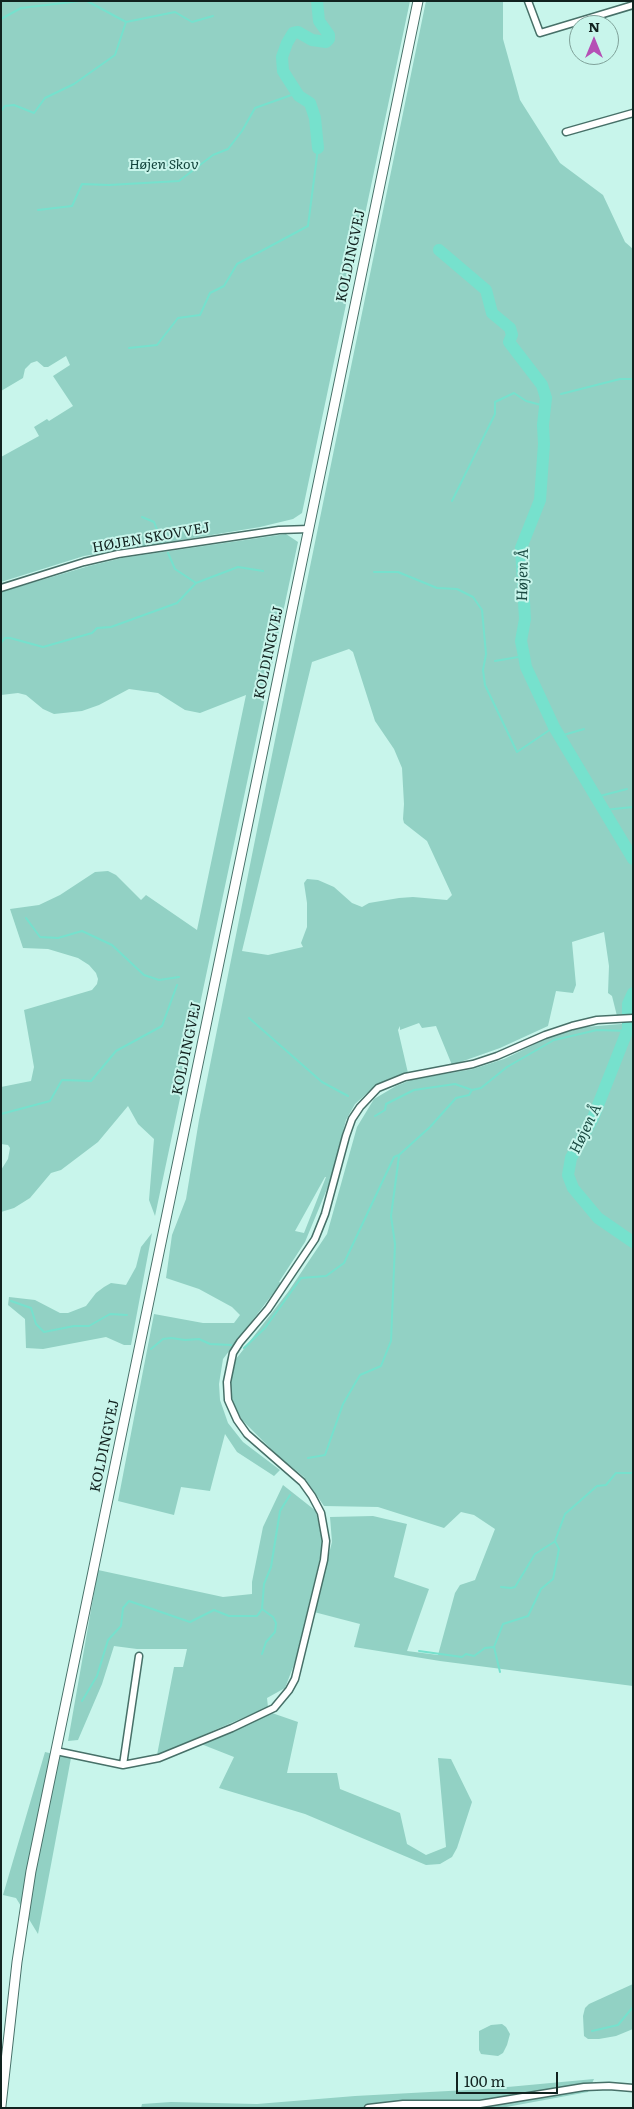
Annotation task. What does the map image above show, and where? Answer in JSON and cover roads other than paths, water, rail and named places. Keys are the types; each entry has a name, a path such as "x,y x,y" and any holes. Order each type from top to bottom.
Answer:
{"main road":[{"name":"KOLDINGVEJ","path":"1,2106 24,1909 418,1"}],"street":[{"path":"528,1 540,32 633,5"},
{"path":"566,132 633,112"},
{"name":"HØJEN SKOVVEJ","path":"1,588 84,562 118,554 279,530 309,529"},
{"path":"56,1751 123,1765 160,1758 274,1708 289,1690 295,1679 324,1560 326,1541 321,1513 302,1482 247,1434 236,1420 228,1400 227,1382 233,1353 268,1309 314,1239 325,1214 346,1136 352,1119 360,1107 378,1088 405,1077 473,1064 572,1026 598,1020 633,1018"},
{"path":"123,1765 139,1656"},
{"path":"368,2108 403,2104 480,2104 584,2087 609,2086 633,2088"}],"waterway":[{"path":"1,19 21,8 80,1"},
{"path":"87,1 126,22"},
{"name":"Højen Å","path":"317,1 319,21 329,35 329,39 326,42 312,40 298,32 293,33 282,57 283,71 299,96 310,103 315,118 318,148"},
{"path":"1,111 5,106 14,105 34,113 45,98 74,84 115,55 126,22 175,12 192,22 213,16"},
{"path":"38,210 72,206 82,184 109,185 179,181 213,155 228,149 242,131 255,108 297,93"},
{"path":"129,348 157,345 178,318 200,315 210,293 224,286 237,264 308,226 318,148"},
{"name":"Højen Å","path":"439,250 486,290 492,313 510,328 512,335 509,342 542,385 546,398 540,500 521,548 525,619 521,641 526,667 554,727 633,859"},
{"path":"561,394 620,379 633,379"},
{"path":"452,501 495,414 495,402 514,393 526,401 545,406"},
{"name":"Højen Å","path":"546,398 551,397"},
{"path":"142,517 154,522 162,542"},
{"path":"168,553 175,569 196,583"},
{"path":"1,643 5,638 10,638 43,647 92,633 97,628 111,627 177,603 196,583 238,567 263,571"},
{"path":"374,572 398,572 437,588 457,589 473,597 482,610 486,654 483,670 485,685 517,752 554,727"},
{"path":"495,661 524,656"},
{"path":"560,736 584,729"},
{"path":"596,797 627,789"},
{"path":"604,810 633,807"},
{"name":"Højen Å","path":"629,853 633,851"},
{"path":"26,918 40,937 58,938 82,931 112,945 144,975 159,980 179,977"},
{"path":"1,1114 50,1101 62,1080 91,1081 116,1051 162,1026 177,985"},
{"name":"Højen Å","path":"633,993 628,1004 628,1029 593,1118 571,1158 568,1175 573,1188 598,1218 633,1242"},
{"path":"249,1018 322,1082 348,1096"},
{"path":"375,1116 385,1110 386,1104 414,1090 455,1084 472,1090 481,1088 507,1067 554,1040 597,1030 628,1031"},
{"path":"244,1348 265,1328 301,1278 326,1276 344,1263 394,1157 399,1155 430,1127 456,1098 469,1095 472,1090"},
{"path":"308,1458 325,1455 343,1404 360,1375 381,1366 391,1341 395,1244 391,1216 399,1156"},
{"path":"11,1301 31,1308 36,1324 44,1332 74,1326 89,1326 110,1314 127,1315"},
{"path":"151,1349 163,1339 171,1338 199,1339 210,1344 231,1345"},
{"path":"419,1651 462,1657 466,1654 474,1656 485,1648 494,1647 503,1624 528,1616 541,1589 553,1579 559,1549 555,1541 565,1514 597,1486 606,1485 616,1473 633,1473"},
{"path":"82,1701 97,1676 108,1640 121,1626 123,1608 129,1601 190,1622 214,1610 229,1616 257,1616 262,1609 264,1584 271,1567 280,1511 290,1495"},
{"path":"501,1587 515,1587 535,1554 554,1542"},
{"path":"262,1609 273,1617 276,1623 275,1632 266,1642 262,1654"},
{"path":"494,1647 500,1672"},
{"path":"592,2031 618,2025 633,2007"}],"park label":[{"name":"Højen Skov","path":"164,165"}]}
